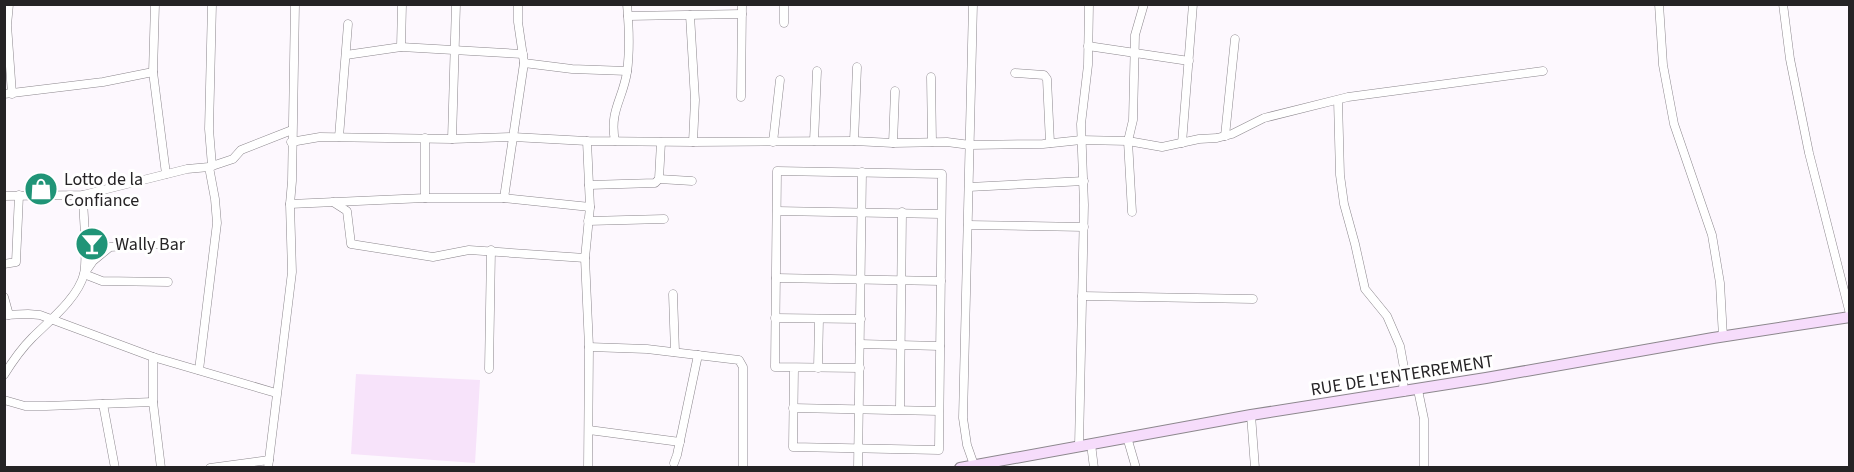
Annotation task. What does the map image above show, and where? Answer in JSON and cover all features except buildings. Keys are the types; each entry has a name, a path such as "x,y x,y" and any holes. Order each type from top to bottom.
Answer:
{"street":[{"path":"9,4 6,37 8,94 103,82 153,72"},
{"path":"155,4 153,72 166,174"},
{"path":"199,370 217,223 209,129 212,4"},
{"path":"210,468 269,464 292,272 290,204 295,4"},
{"path":"401,47 402,4"},
{"path":"452,139 456,4"},
{"path":"504,198 524,63 518,22 518,4"},
{"path":"615,141 612,128 614,110 621,95 627,71 627,4"},
{"path":"741,97 742,4"},
{"path":"784,4 784,23"},
{"path":"973,4 963,418 967,445 974,465"},
{"path":"1089,4 1088,65 1081,124 1084,182 1082,296 1085,445 1094,468"},
{"path":"1132,212 1128,141 1133,120 1136,35 1144,4"},
{"path":"1182,143 1193,4"},
{"path":"1659,4 1663,65 1674,124 1712,235 1720,283 1723,337"},
{"path":"1783,4 1790,59 1809,153 1850,316"},
{"path":"628,16 742,14"},
{"path":"690,15 695,100 693,142"},
{"path":"339,137 348,24"},
{"path":"1225,136 1234,39"},
{"path":"1088,46 1189,61"},
{"path":"346,55 401,47 523,54"},
{"path":"524,63 572,69 627,71"},
{"path":"854,141 857,67"},
{"path":"291,141 320,137 452,139 513,137 587,141 854,141 947,142 970,145 1081,140 1128,141 1162,147 1225,136 1264,118 1347,97 1543,71"},
{"path":"814,141 817,72"},
{"path":"1015,73 1039,74 1044,75 1047,79 1050,143"},
{"path":"931,77 932,142"},
{"path":"773,142 780,80"},
{"path":"893,143 895,91"},
{"path":"1338,100 1340,175 1344,204 1365,289 1387,316 1400,346 1404,368 1403,392"},
{"path":"4,196 83,195 188,169 211,167 233,159 241,150 292,130"},
{"path":"424,198 425,138"},
{"path":"587,141 590,207 585,258 589,347 588,468"},
{"path":"589,185 655,183 659,179 661,142"},
{"path":"794,368 793,447 939,450 942,174 777,171 775,368 794,368 860,368"},
{"path":"858,468 862,172"},
{"path":"659,179 692,181"},
{"path":"969,187 1084,182"},
{"path":"4,264 16,262 19,195"},
{"path":"83,195 84,274"},
{"path":"290,204 424,198 504,198 590,207"},
{"path":"333,202 347,211 351,244 434,257 469,250 491,250 585,258"},
{"path":"777,211 941,214"},
{"path":"900,409 902,212"},
{"path":"588,221 664,219"},
{"path":"968,225 1084,227"},
{"path":"4,375 8,363 52,320 73,294 93,261 110,247 160,244"},
{"path":"489,369 491,250"},
{"path":"84,274 102,282 168,282"},
{"path":"776,278 941,281"},
{"path":"673,294 675,352"},
{"path":"1082,296 1253,299"},
{"path":"4,297 7,315 40,315 153,357 276,393"},
{"name":"RUE DE L'ENTERREMENT","path":"960,468 1251,415 1418,390 1850,316"},
{"path":"776,318 861,319"},
{"path":"818,368 819,319"},
{"path":"860,344 940,346"},
{"path":"589,347 675,352 739,360 743,367 743,468"},
{"path":"674,463 698,355"},
{"path":"153,357 153,402 161,468"},
{"path":"1418,390 1424,419 1424,468"},
{"path":"4,400 25,406 153,402"},
{"path":"103,404 115,468"},
{"path":"794,408 939,411"},
{"path":"1251,415 1255,468"},
{"path":"589,430 680,442"},
{"path":"1127,437 1136,468"}],"shaded area":[{"path":"356,374 480,380 475,463 351,454"}],"place":[{"name":"Lotto de la Confiance","path":"41,189"},
{"name":"Wally Bar","path":"92,244"}]}
